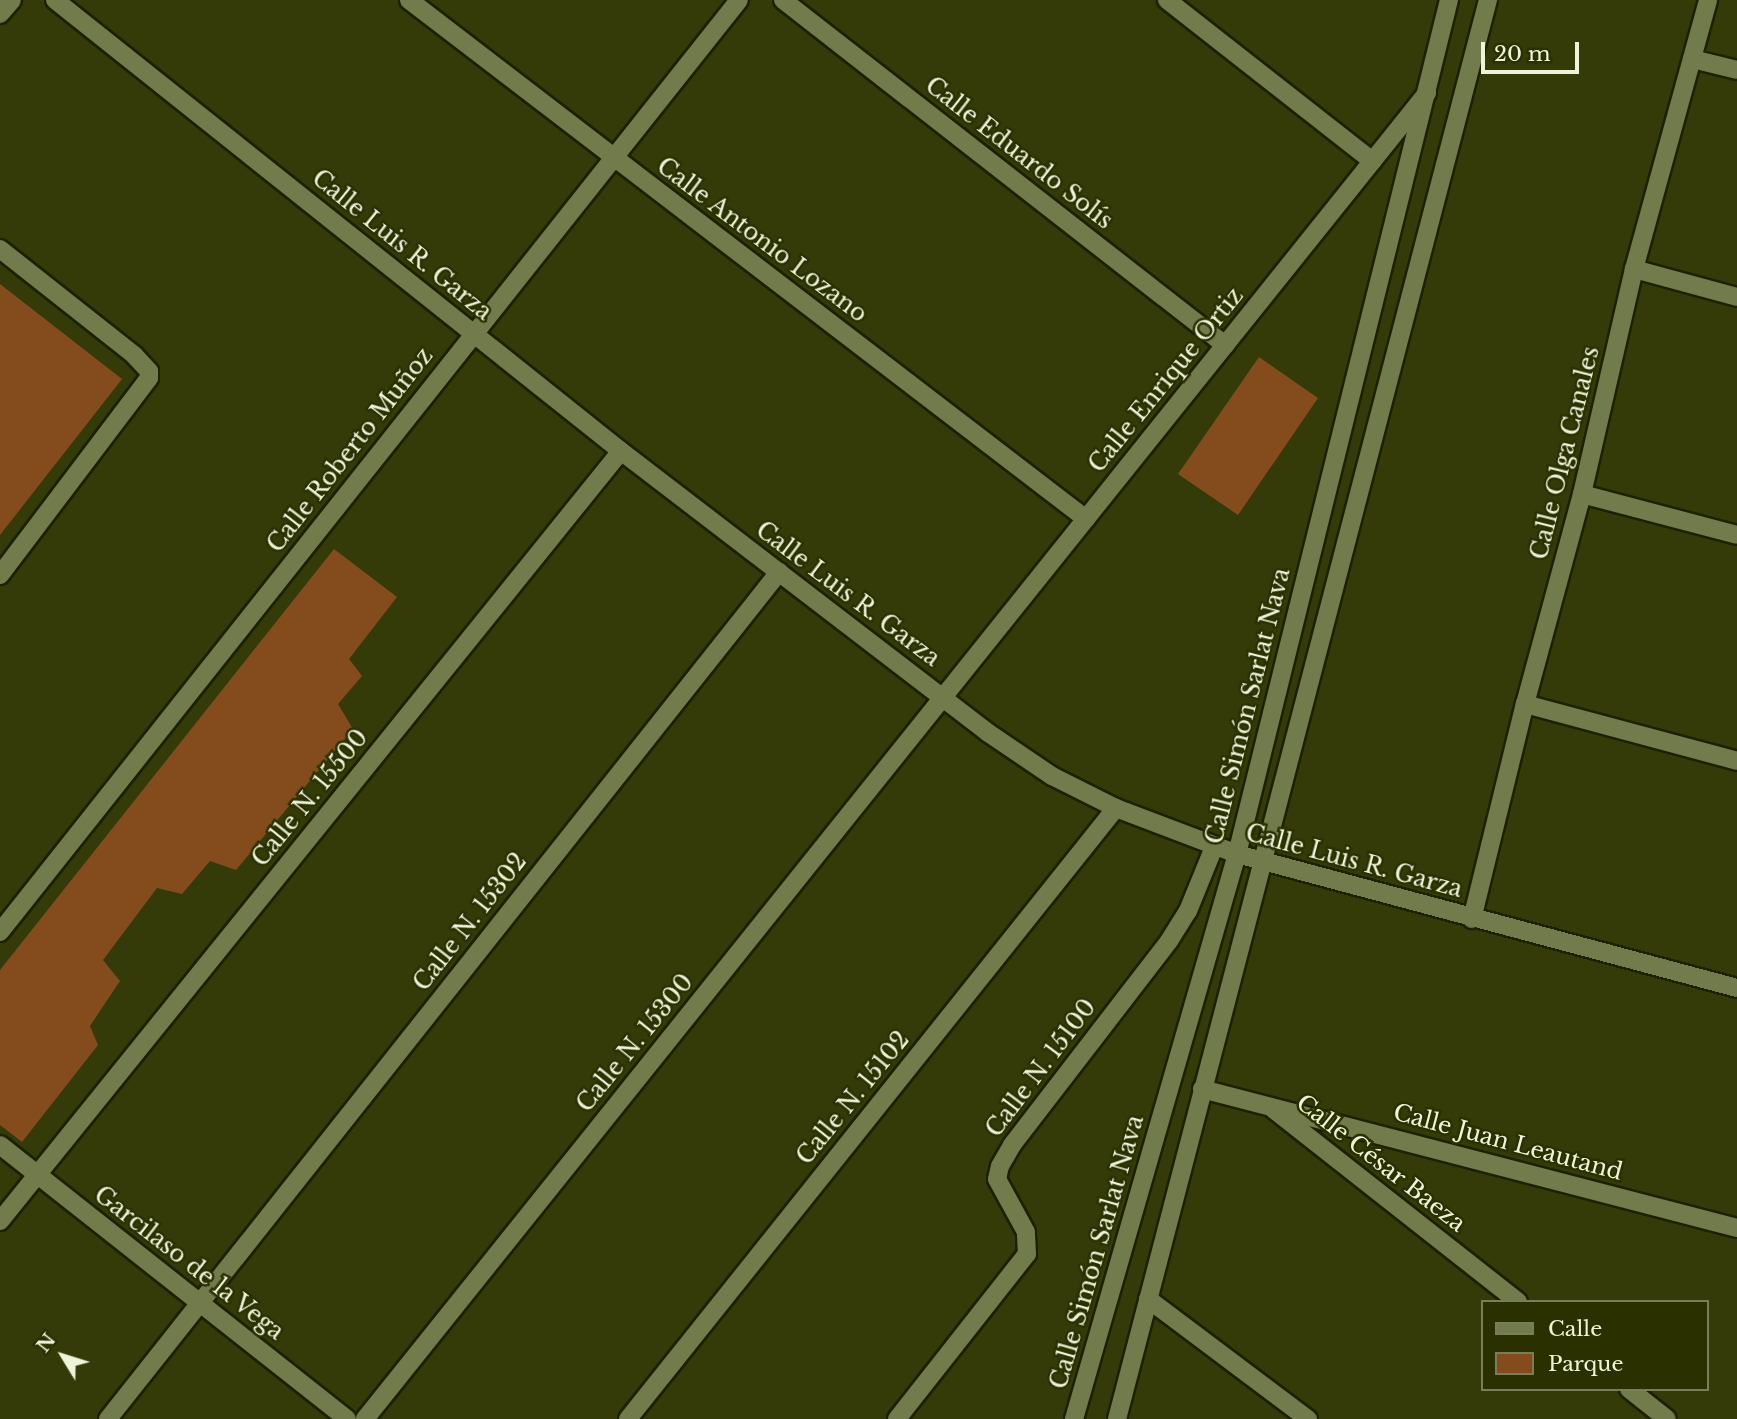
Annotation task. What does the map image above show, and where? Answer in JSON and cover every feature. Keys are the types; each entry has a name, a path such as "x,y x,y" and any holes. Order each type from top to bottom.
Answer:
{"street":[{"path":"0,14 12,0"},
{"name":"Calle Luis R. Garza","path":"55,0 621,451 943,698 1052,776 1116,808 1237,855 1737,988"},
{"name":"Calle Antonio Lozano","path":"409,0 1086,519"},
{"name":"Calle Roberto Muñoz","path":"0,932 739,0"},
{"name":"Calle Eduardo Solís","path":"783,0 1225,345"},
{"path":"1167,0 1372,161"},
{"name":"Calle Simón Sarlat Nava","path":"1074,1419 1237,855 1449,0"},
{"path":"1117,1419 1488,0"},
{"name":"Calle Olga Canales","path":"1472,919 1525,704 1582,494 1634,269 1708,0"},
{"path":"1692,59 1737,70"},
{"name":"Calle Enrique Ortiz","path":"943,698 1427,93"},
{"path":"0,249 134,355 149,371 149,378 0,575"},
{"path":"1634,269 1737,297"},
{"name":"Calle N. 15500","path":"0,1221 621,451"},
{"path":"1582,494 1737,535"},
{"name":"Calle N. 15302","path":"108,1419 779,572"},
{"name":"Calle N. 15300","path":"365,1419 943,698"},
{"path":"1525,704 1737,761"},
{"name":"Calle N. 15102","path":"628,1419 1116,808"},
{"name":"Calle N. 15100","path":"897,1419 1027,1254 1026,1232 998,1179 1000,1166 1012,1144 1169,941 1193,900 1214,847"},
{"name":"Calle César Baeza","path":"1202,1089 1268,1104 1515,1300"},
{"name":"Calle Juan Leautand","path":"1268,1104 1737,1228"},
{"name":"Garcilaso de la Vega","path":"0,1146 347,1419"},
{"path":"1148,1300 1308,1419"},
{"path":"1632,1391 1667,1419"}],"green space":[{"path":"0,284 122,379 0,535"},
{"path":"1259,357 1318,398 1238,515 1178,474"},
{"path":"334,549 397,597 349,659 362,676 338,704 353,729 236,870 210,861 182,894 157,888 103,960 120,981 90,1026 98,1045 22,1142 0,1125 0,970"}]}
